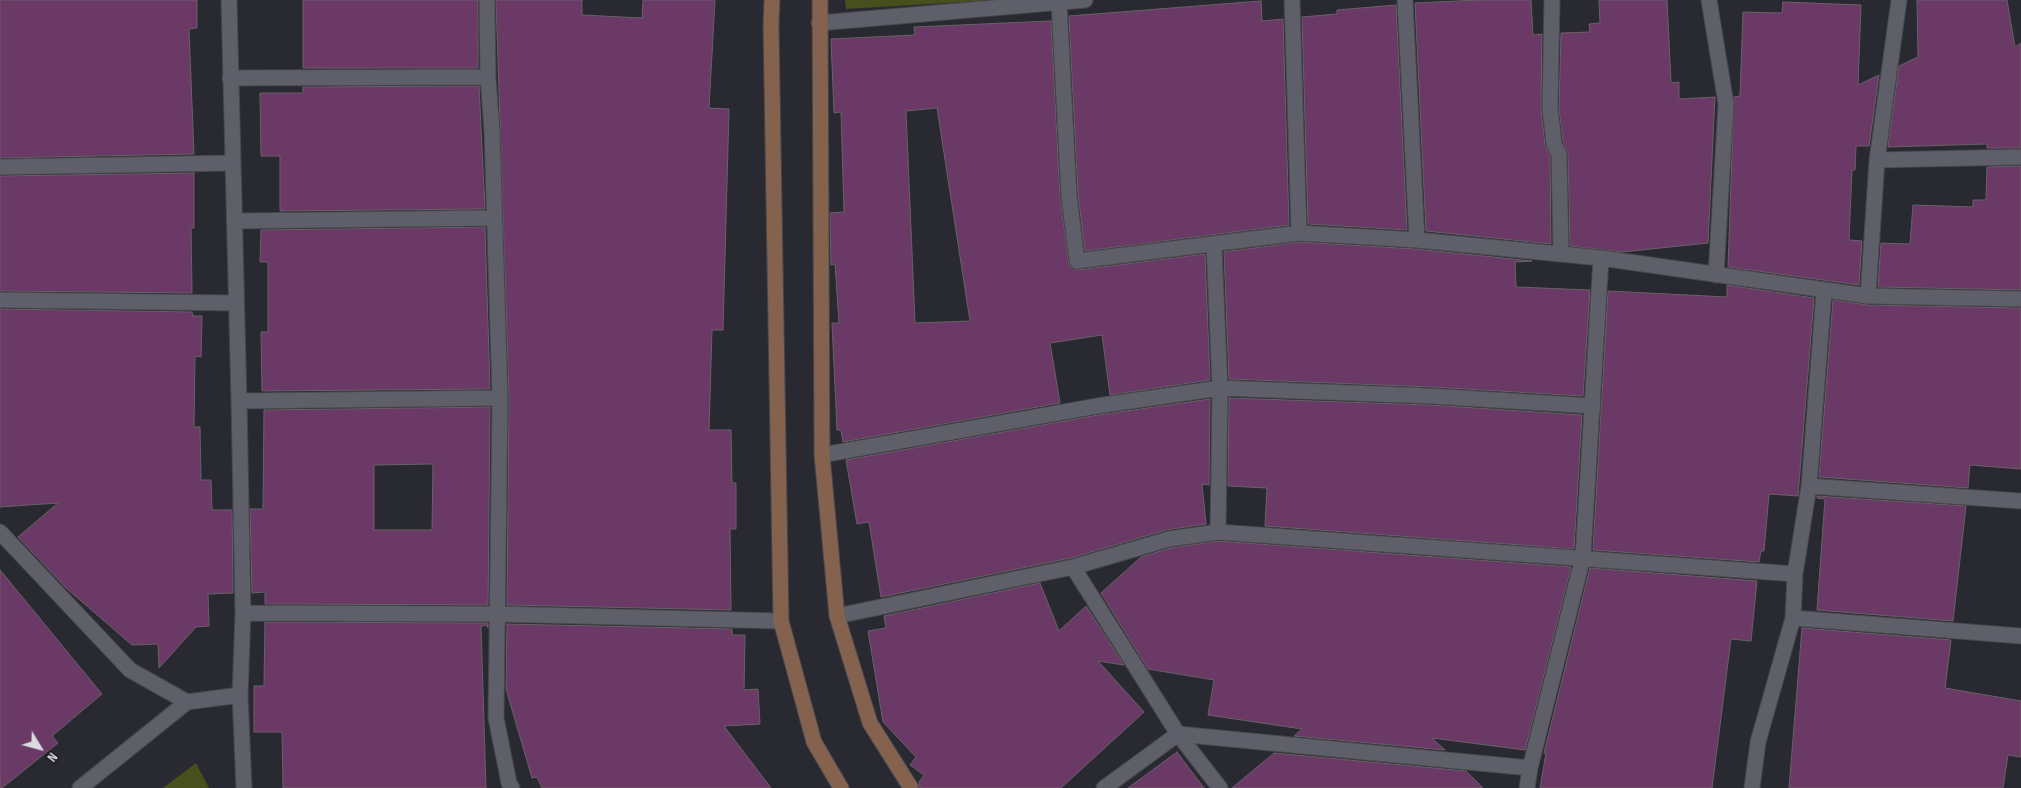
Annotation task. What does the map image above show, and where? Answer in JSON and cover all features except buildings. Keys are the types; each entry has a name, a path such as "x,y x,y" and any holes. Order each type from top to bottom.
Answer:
{"main road":[{"path":"772,0 770,26 781,622 814,742 841,788"},
{"path":"820,0 822,455 837,616 870,723 911,788"}],"street":[{"path":"229,0 239,402 243,613 240,695 244,788"},
{"path":"487,0 488,77 492,132 500,398 496,718 509,784 512,788"},
{"path":"819,23 1086,0"},
{"path":"1292,0 1299,233"},
{"path":"1405,0 1417,240"},
{"path":"1552,0 1550,108 1554,144 1558,154 1561,254"},
{"path":"1709,0 1726,104 1716,275"},
{"path":"1868,296 1877,160 1899,0"},
{"path":"1059,2 1069,196 1077,261 1299,233 1417,240 1601,258 1824,292 1868,296 2021,300"},
{"path":"230,78 488,77"},
{"path":"1877,160 2021,157"},
{"path":"0,167 232,163"},
{"path":"234,222 494,218"},
{"path":"1214,245 1220,388 1218,532"},
{"path":"1527,788 1530,768 1583,557 1601,258"},
{"path":"1752,788 1758,742 1793,618 1795,574 1808,486 1824,292"},
{"path":"0,300 236,303"},
{"path":"822,455 1097,406 1220,388 1430,396 1593,406"},
{"path":"239,402 500,398"},
{"path":"1808,486 2021,500"},
{"path":"0,532 130,670 187,702"},
{"path":"837,616 1073,567 1169,539 1218,532 1583,557 1795,574"},
{"path":"1073,567 1178,734 1220,788"},
{"path":"243,613 497,614 781,622"},
{"path":"1793,618 2021,636"},
{"path":"80,788 187,702 240,695"},
{"path":"1104,788 1178,734 1530,768"}],"green space":[{"path":"845,0 997,0 846,9"},
{"path":"196,763 209,788 163,788"}]}
